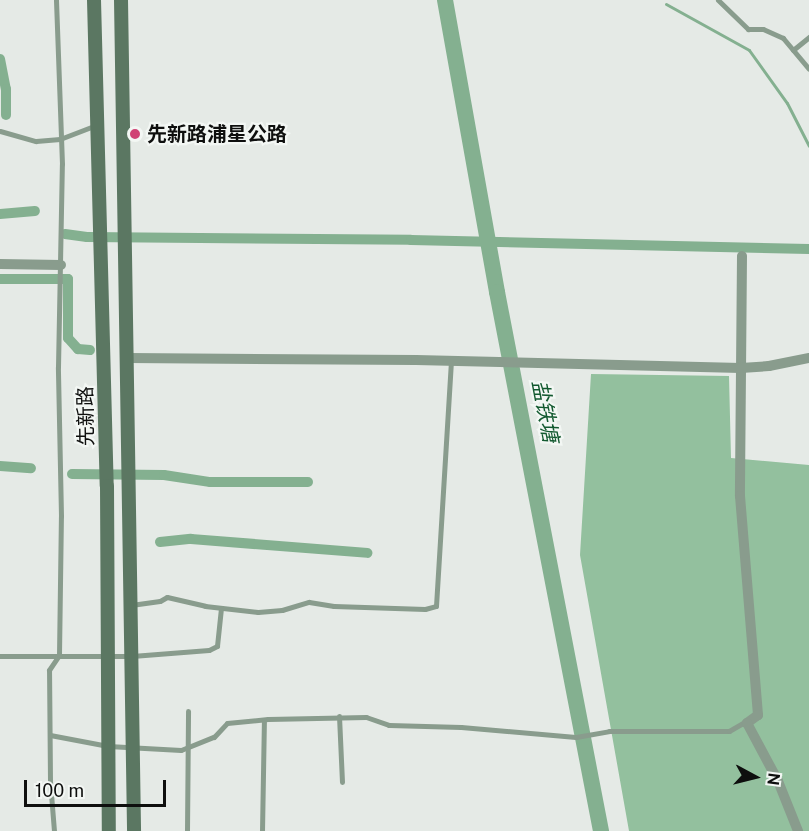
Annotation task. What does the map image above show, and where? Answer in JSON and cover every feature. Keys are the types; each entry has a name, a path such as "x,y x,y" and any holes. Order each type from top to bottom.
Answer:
{"main road":[{"name":"先新路","path":"94,0 107,486 109,831"},
{"path":"121,0 134,831"}],"street":[{"path":"742,256 740,496 758,715 747,723 778,781 798,831"},
{"path":"0,264 61,265"},
{"path":"128,358 452,361 741,368 770,366 809,358"}],"lane":[{"path":"54,831 50,781 49,670 59,655 62,164 56,0"},
{"path":"718,0 748,29 763,29 783,38 809,69"},
{"path":"793,50 809,37"},
{"path":"0,131 36,141 60,139 97,124"},
{"path":"131,605 160,601 167,597 221,608 258,612 282,610 309,602 334,606 414,609 436,606 452,361"},
{"path":"0,656 109,654 132,656 209,650 218,646 221,608"},
{"path":"187,831 188,711"},
{"path":"50,735 108,746 182,750 214,737 227,723 264,720 366,717 389,725 461,727 576,736 609,731 729,730 758,715"},
{"path":"339,716 342,782"},
{"path":"262,831 264,720"}],"green space":[{"path":"591,374 729,376 731,458 809,465 809,831 629,831 580,555"}],"waterway":[{"name":"盐铁塘","path":"445,0 497,292 601,831"},
{"path":"666,4 749,50 787,103 809,146"},
{"path":"0,59 6,89 6,115"},
{"path":"0,214 35,211"},
{"path":"65,234 87,237 411,240 809,249"},
{"path":"0,279 68,279 68,338 78,349 90,350"},
{"path":"0,466 31,468"},
{"path":"72,474 164,475 210,482 308,482"},
{"path":"160,542 191,539 367,553"}],"place":[{"name":"先新路浦星公路","path":"135,134"}]}
